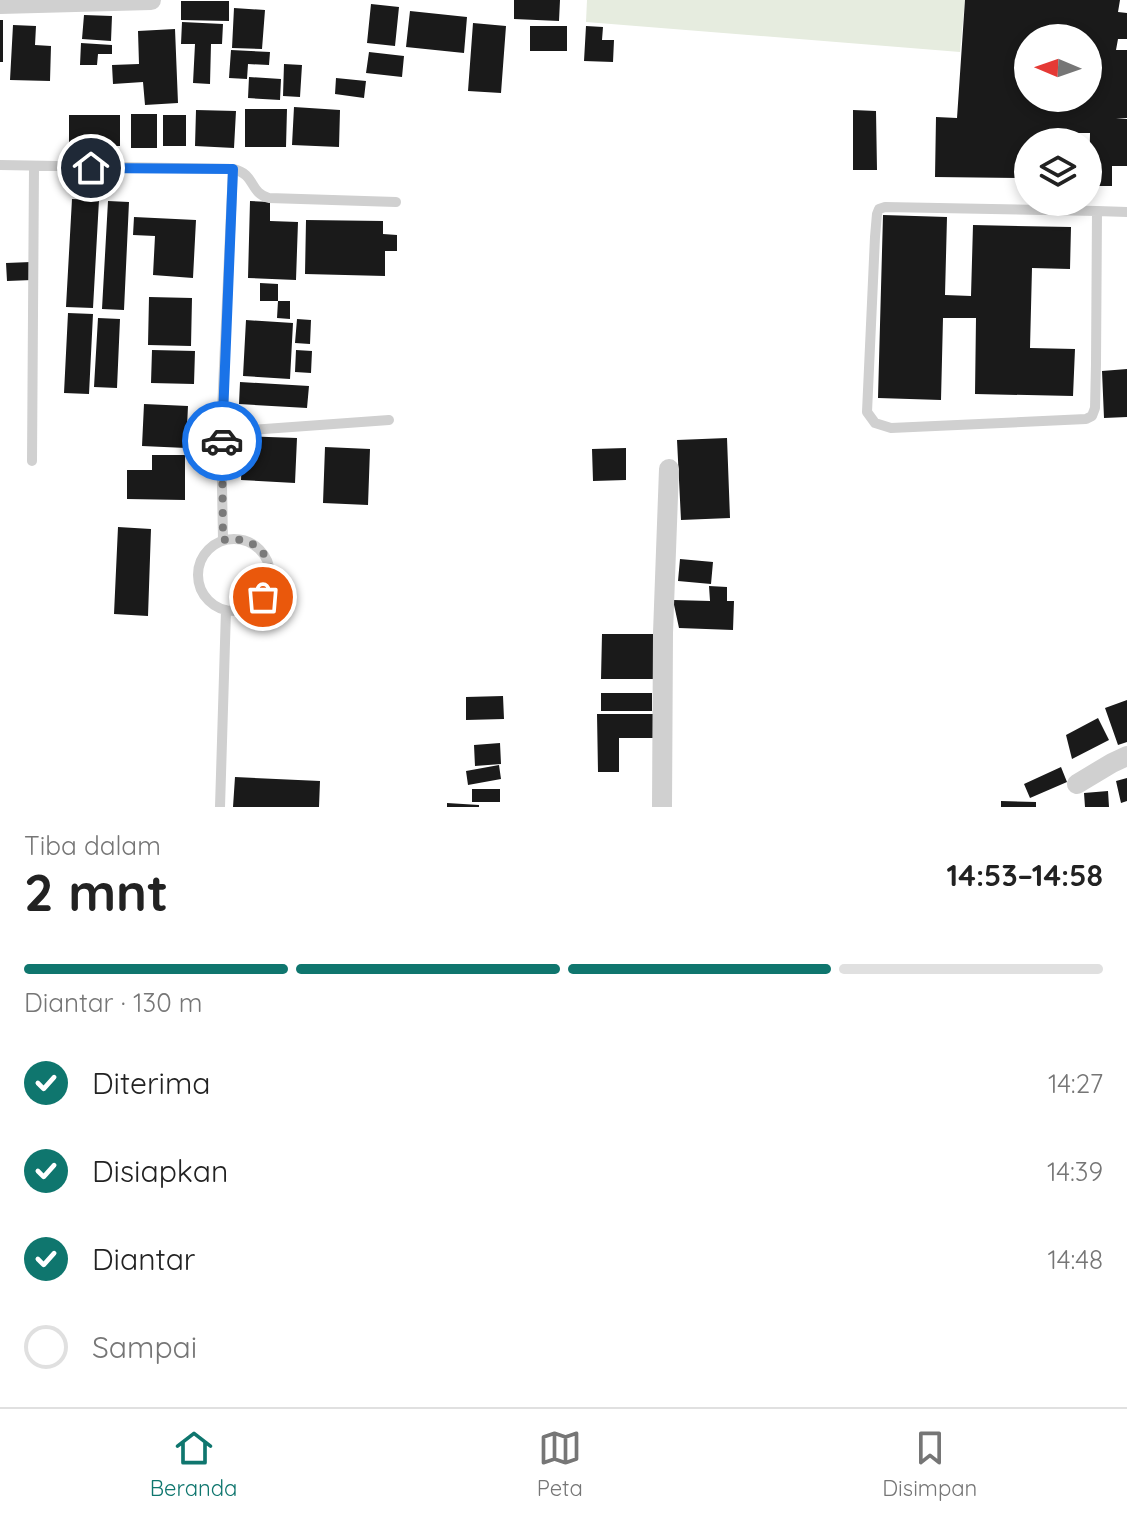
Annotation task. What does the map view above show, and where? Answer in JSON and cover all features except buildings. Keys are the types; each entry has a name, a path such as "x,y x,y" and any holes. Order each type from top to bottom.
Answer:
{"street":[{"path":"0,4 151,0"},
{"path":"662,807 663,633 669,469"},
{"path":"1077,784 1127,756"}],"lane":[{"path":"0,165 233,169 243,171 262,196 269,198 396,202"},
{"path":"32,461 34,167"},
{"path":"223,540 221,432 233,169"},
{"path":"879,209 1097,211 1095,408 1092,416 1086,419 891,428 875,423 867,412 879,209"},
{"path":"1102,211 1127,212"},
{"path":"221,432 389,420"},
{"path":"236,538 257,546 265,555 270,576 263,597 254,605 226,610 212,603 205,595 198,573 206,552 223,540 236,538"},
{"path":"220,807 226,610"}],"shaded area":[{"path":"587,0 965,0 960,52 586,22"}],"way so far":[{"path":"222,441 223,540 236,538 247,541 265,555 270,576 263,597"}],"route":[{"path":"91,168 233,169 222,441"}]}
